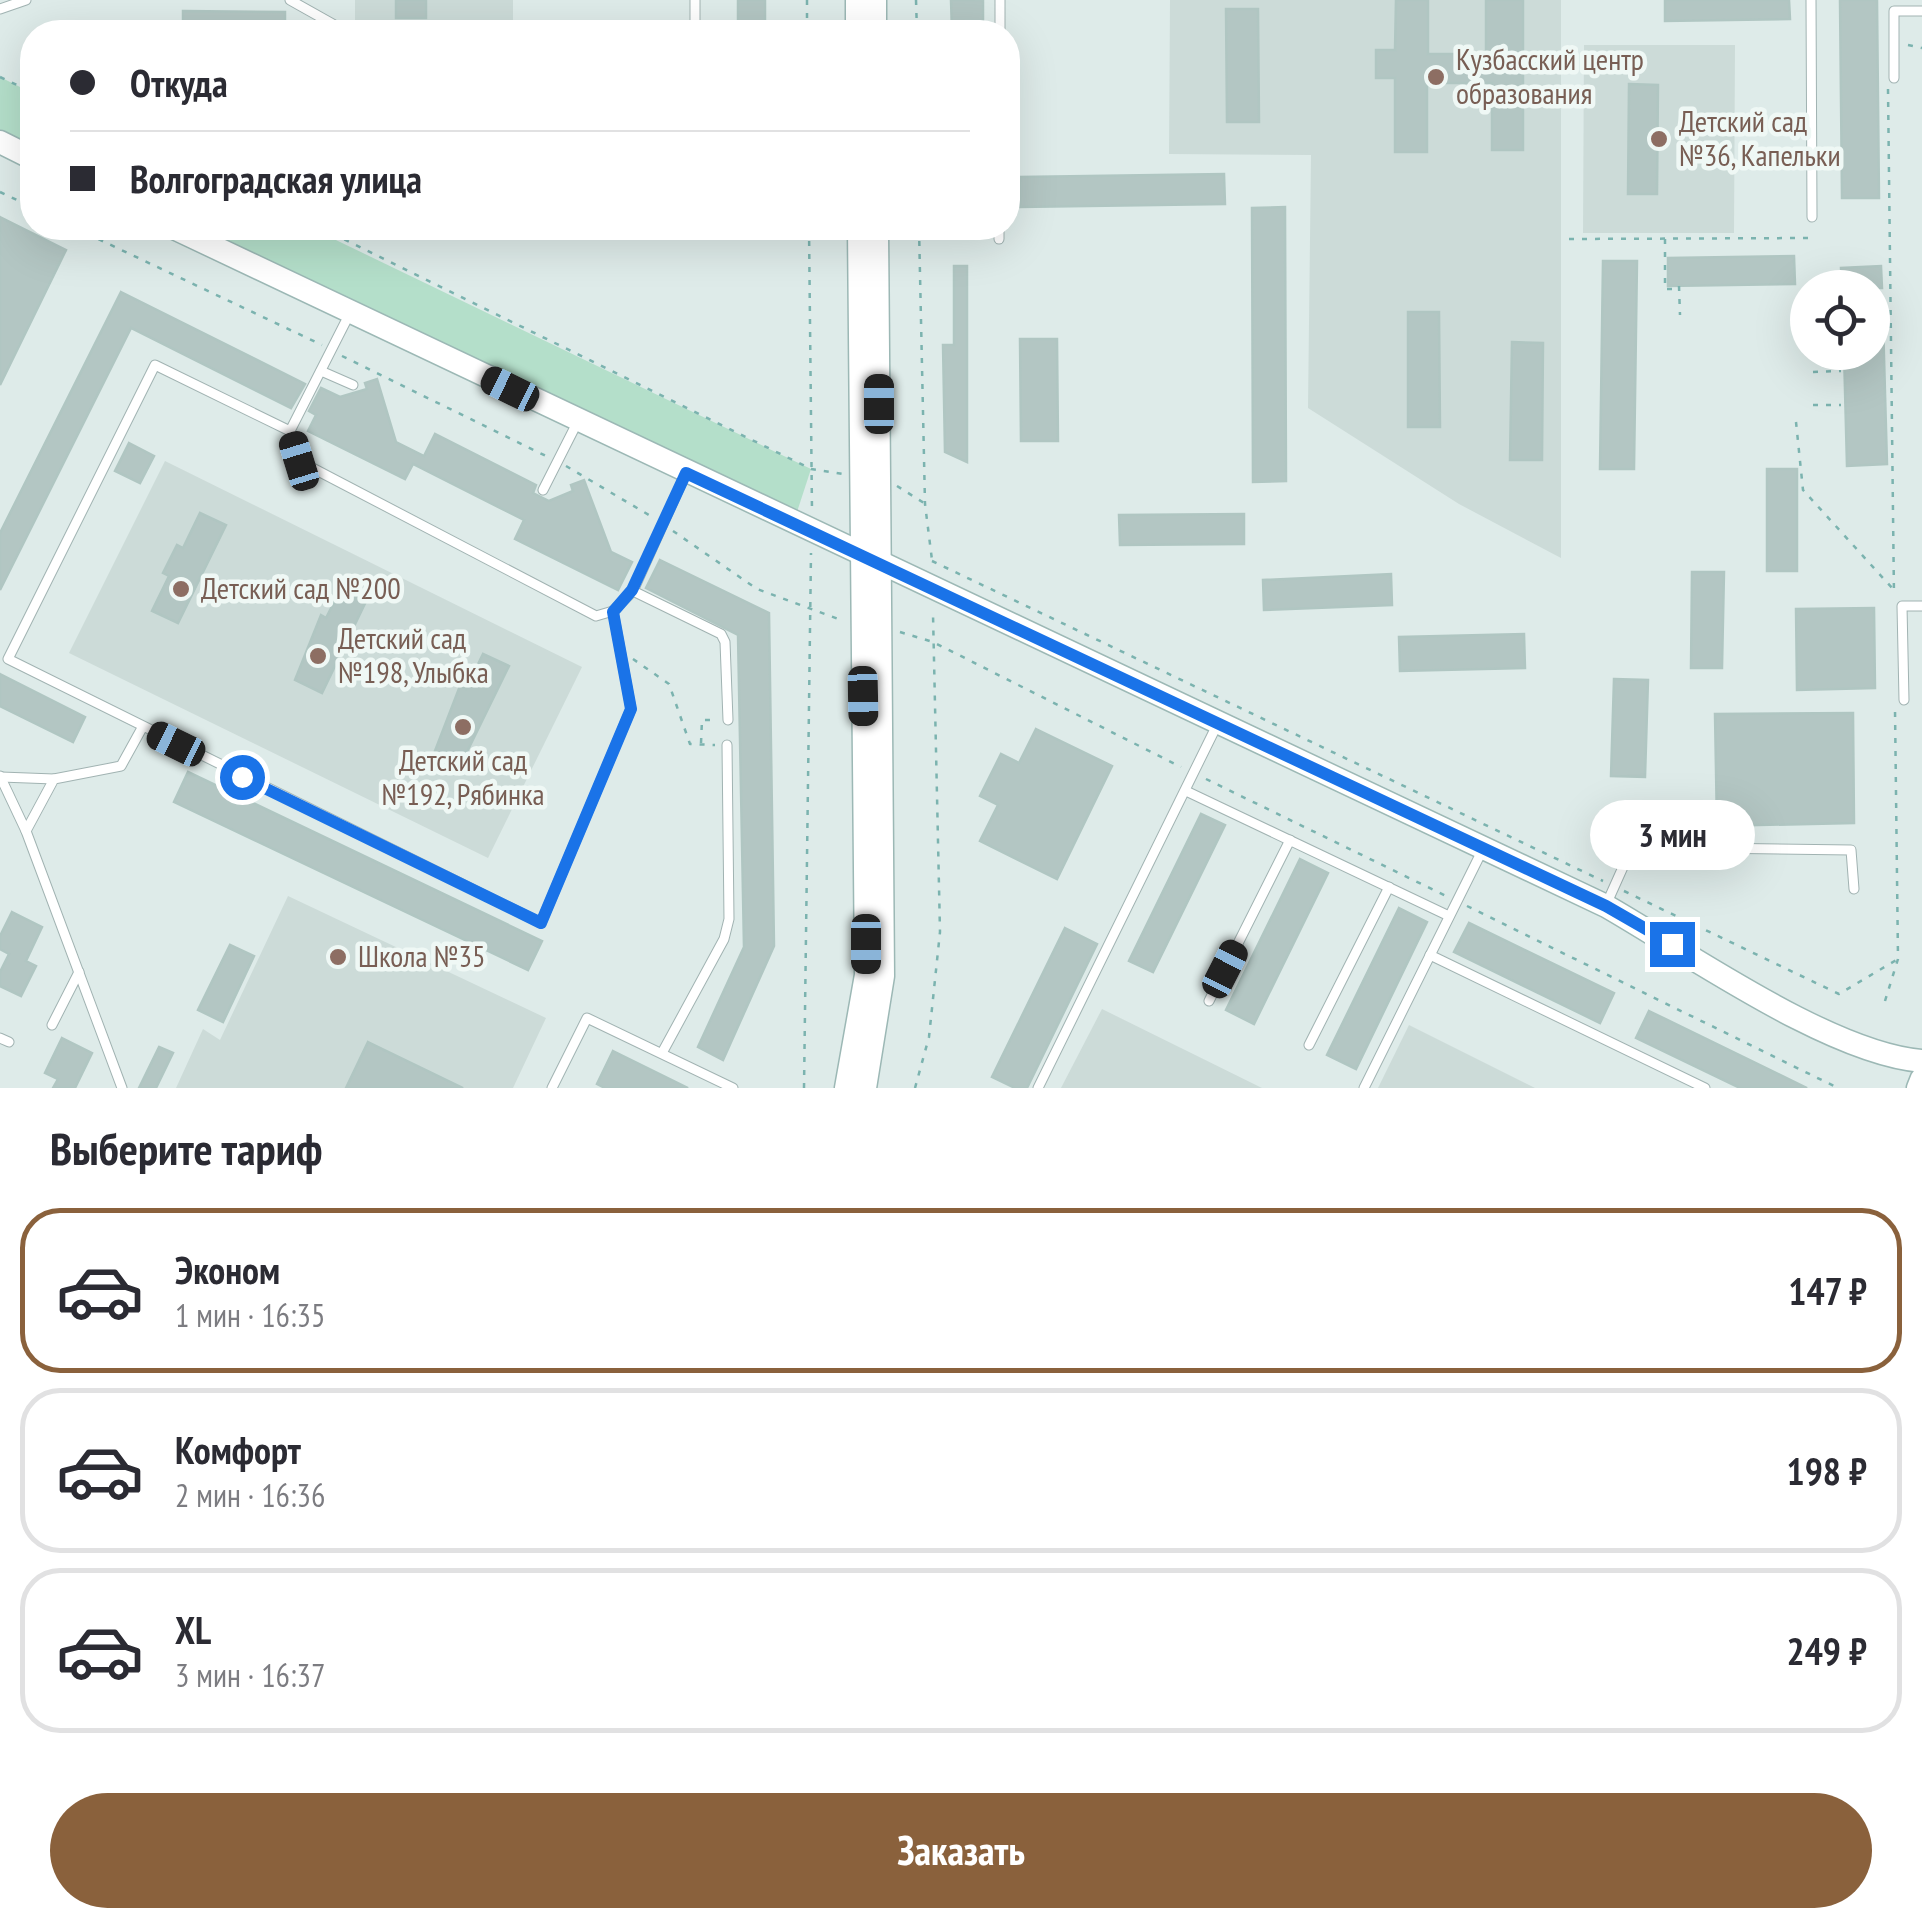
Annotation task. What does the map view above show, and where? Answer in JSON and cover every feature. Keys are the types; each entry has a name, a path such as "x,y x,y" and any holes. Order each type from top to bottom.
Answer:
{"main road":[{"path":"199,240 1483,848 1610,896 1803,1020 1862,1048 1922,1061"},
{"path":"860,240 883,976 866,1088"},
{"path":"846,1088 866,975 877,240"},
{"path":"1918,1088 1922,1078"}],"lane":[{"path":"0,8 26,0"},
{"path":"290,0 326,20"},
{"path":"1811,0 1812,218"},
{"path":"1891,82 1894,11 1922,11"},
{"path":"350,313 290,432 299,461 596,616 613,612 632,590 686,473"},
{"path":"290,432 154,366 8,659 541,923 631,709 613,612"},
{"path":"321,371 353,384"},
{"path":"543,490 578,421"},
{"path":"632,590 721,634 725,642 728,720"},
{"path":"1900,702 1902,606 1922,606"},
{"path":"1038,1088 1218,722"},
{"path":"122,1088 26,831 0,777 54,779 120,766 142,728"},
{"path":"662,1053 724,938 729,919 726,745"},
{"path":"26,831 54,779"},
{"path":"1186,791 1450,916"},
{"path":"1209,1001 1290,840"},
{"path":"1610,896 1632,846 1852,850 1854,889"},
{"path":"1364,1088 1483,848"},
{"path":"1309,1044 1389,888"},
{"path":"1430,955 1705,1088"},
{"path":"52,1025 79,972"},
{"path":"552,1088 587,1018 733,1088"}],"path":[{"path":"1891,82 1894,609"},
{"path":"1664,238 1666,290 1679,288 1680,315"},
{"path":"1570,239 1812,238"},
{"path":"100,240 558,462 665,525 757,589 853,624"},
{"path":"345,240 811,469 852,476"},
{"path":"809,240 812,520"},
{"path":"919,240 925,504 932,560 1610,896 1838,994 1898,959"},
{"path":"1813,372 1841,371"},
{"path":"1813,405 1841,405"},
{"path":"1796,422 1804,490 1894,590"},
{"path":"893,483 925,504"},
{"path":"804,1088 811,553"},
{"path":"915,1088 928,1036 940,932 933,614"},
{"path":"890,630 933,642 1838,1088"},
{"path":"620,650 669,684 690,744 726,745"},
{"path":"1884,1001 1898,959 1900,702"},
{"path":"701,744 702,720 728,720"}],"shaded area":[{"path":"355,0 513,0 513,20 355,20"},
{"path":"1170,0 1561,0 1561,558 1459,504 1308,408 1311,155 1169,154"},
{"name":"Детский сад №36, Капельки","path":"1584,45 1735,45 1734,233 1583,233"},
{"path":"165,461 582,667 488,858 69,653"},
{"name":"Школа №35","path":"288,896 546,1018 513,1088 176,1088 203,1029 220,1040"},
{"path":"1102,1009 1262,1088 1061,1088"},
{"path":"1409,1025 1535,1088 1378,1088"}],"green space":[{"path":"0,77 20,87 20,150 0,141"},
{"path":"210,240 336,240 811,469 796,515"}],"building":[{"path":"396,0 426,0 426,18 396,18"},
{"path":"738,0 765,0 765,20 738,20"},
{"path":"951,0 983,0 983,20 952,20"},
{"path":"1396,0 1428,0 1428,54 1486,54 1486,0 1523,0 1523,150 1492,150 1492,83 1427,83 1427,152 1395,152 1395,78 1376,78 1376,50 1395,50"},
{"path":"1665,0 1789,0 1790,19 1665,21"},
{"path":"1840,0 1877,0 1879,198 1842,198"},
{"path":"1226,9 1258,9 1259,122 1227,122"},
{"path":"183,11 285,12 285,20 183,20"},
{"path":"1629,84 1658,85 1657,194 1628,194"},
{"path":"1224,174 1225,204 1020,207 1020,177"},
{"path":"1285,207 1286,481 1253,482 1252,208"},
{"path":"0,217 20,227 20,240 46,240 66,250 0,385"},
{"path":"1794,256 1794,270 1790,270 1790,284 1668,286 1668,258"},
{"path":"1603,261 1637,261 1634,469 1600,469"},
{"path":"954,266 967,266 967,462 945,452 943,345 954,345"},
{"path":"1881,266 1881,270 1841,270"},
{"path":"121,292 305,384 291,408 131,328 0,590 0,533"},
{"path":"1408,312 1439,312 1440,427 1408,427"},
{"path":"1020,339 1057,339 1058,441 1021,441"},
{"path":"1512,342 1543,343 1542,460 1510,460"},
{"path":"1844,370 1884,370 1887,464 1847,466"},
{"path":"377,379 396,442 424,456 435,434 536,485 533,493 549,501 573,491 571,485 584,480 611,552 632,562 618,590 515,539 524,520 413,464 405,479 308,431 316,415 309,411 321,388 340,397 367,389 365,383"},
{"path":"129,443 154,456 140,483 115,471"},
{"path":"1767,469 1797,469 1797,571 1767,571"},
{"path":"200,513 226,525 178,623 152,611 169,576 163,573 177,545 183,548"},
{"path":"1244,514 1244,544 1120,545 1119,515"},
{"path":"660,560 769,613 774,946 723,1060 698,1047 744,947 738,635 646,588"},
{"path":"1692,572 1724,572 1722,668 1691,668"},
{"path":"1391,574 1392,605 1264,610 1263,580"},
{"path":"344,583 369,595 322,693 295,680 321,615 326,618"},
{"path":"1874,608 1875,688 1797,690 1796,609"},
{"path":"1524,634 1525,668 1400,671 1399,637"},
{"path":"483,654 509,666 461,764 435,751 460,686 466,689"},
{"path":"0,674 85,717 73,742 0,706"},
{"path":"1614,679 1648,680 1645,777 1611,776"},
{"path":"1853,713 1854,823 1717,826 1715,714"},
{"path":"1036,729 1112,766 1057,879 980,841 998,805 980,796 1001,754 1019,763"},
{"path":"188,772 542,941 528,970 174,802"},
{"path":"1201,814 1225,825 1153,972 1129,961"},
{"path":"1300,859 1328,873 1254,1024 1226,1010"},
{"path":"1399,908 1427,922 1356,1069 1327,1055"},
{"path":"12,912 42,927 26,961 36,966 21,996 0,986 0,972 9,954 0,949 0,936"},
{"path":"1469,923 1614,993 1600,1023 1454,952"},
{"path":"1065,928 1097,944 1027,1088 1015,1088 992,1077"},
{"path":"230,945 254,956 223,1022 198,1010"},
{"path":"1649,1011 1807,1088 1740,1088 1636,1038"},
{"path":"62,1038 92,1053 75,1088 53,1088 58,1079 45,1073"},
{"path":"368,1042 463,1088 346,1088"},
{"path":"159,1047 173,1053 156,1088 139,1088"},
{"path":"613,1051 688,1088 605,1088 597,1084"}],"place":[{"name":"Кузбасский центр образования","path":"1436,77"},
{"name":"Детский сад №36, Капельки","path":"1659,139"},
{"name":"Детский сад №200","path":"181,589"},
{"name":"Детский сад №198, Улыбка","path":"318,656"},
{"name":"Детский сад №192, Рябинка","path":"463,727"},
{"name":"Школа №35","path":"338,957"}],"route":[{"path":"242,777 541,923 631,709 613,612 632,590 686,473 1606,906 1672,944"}]}
